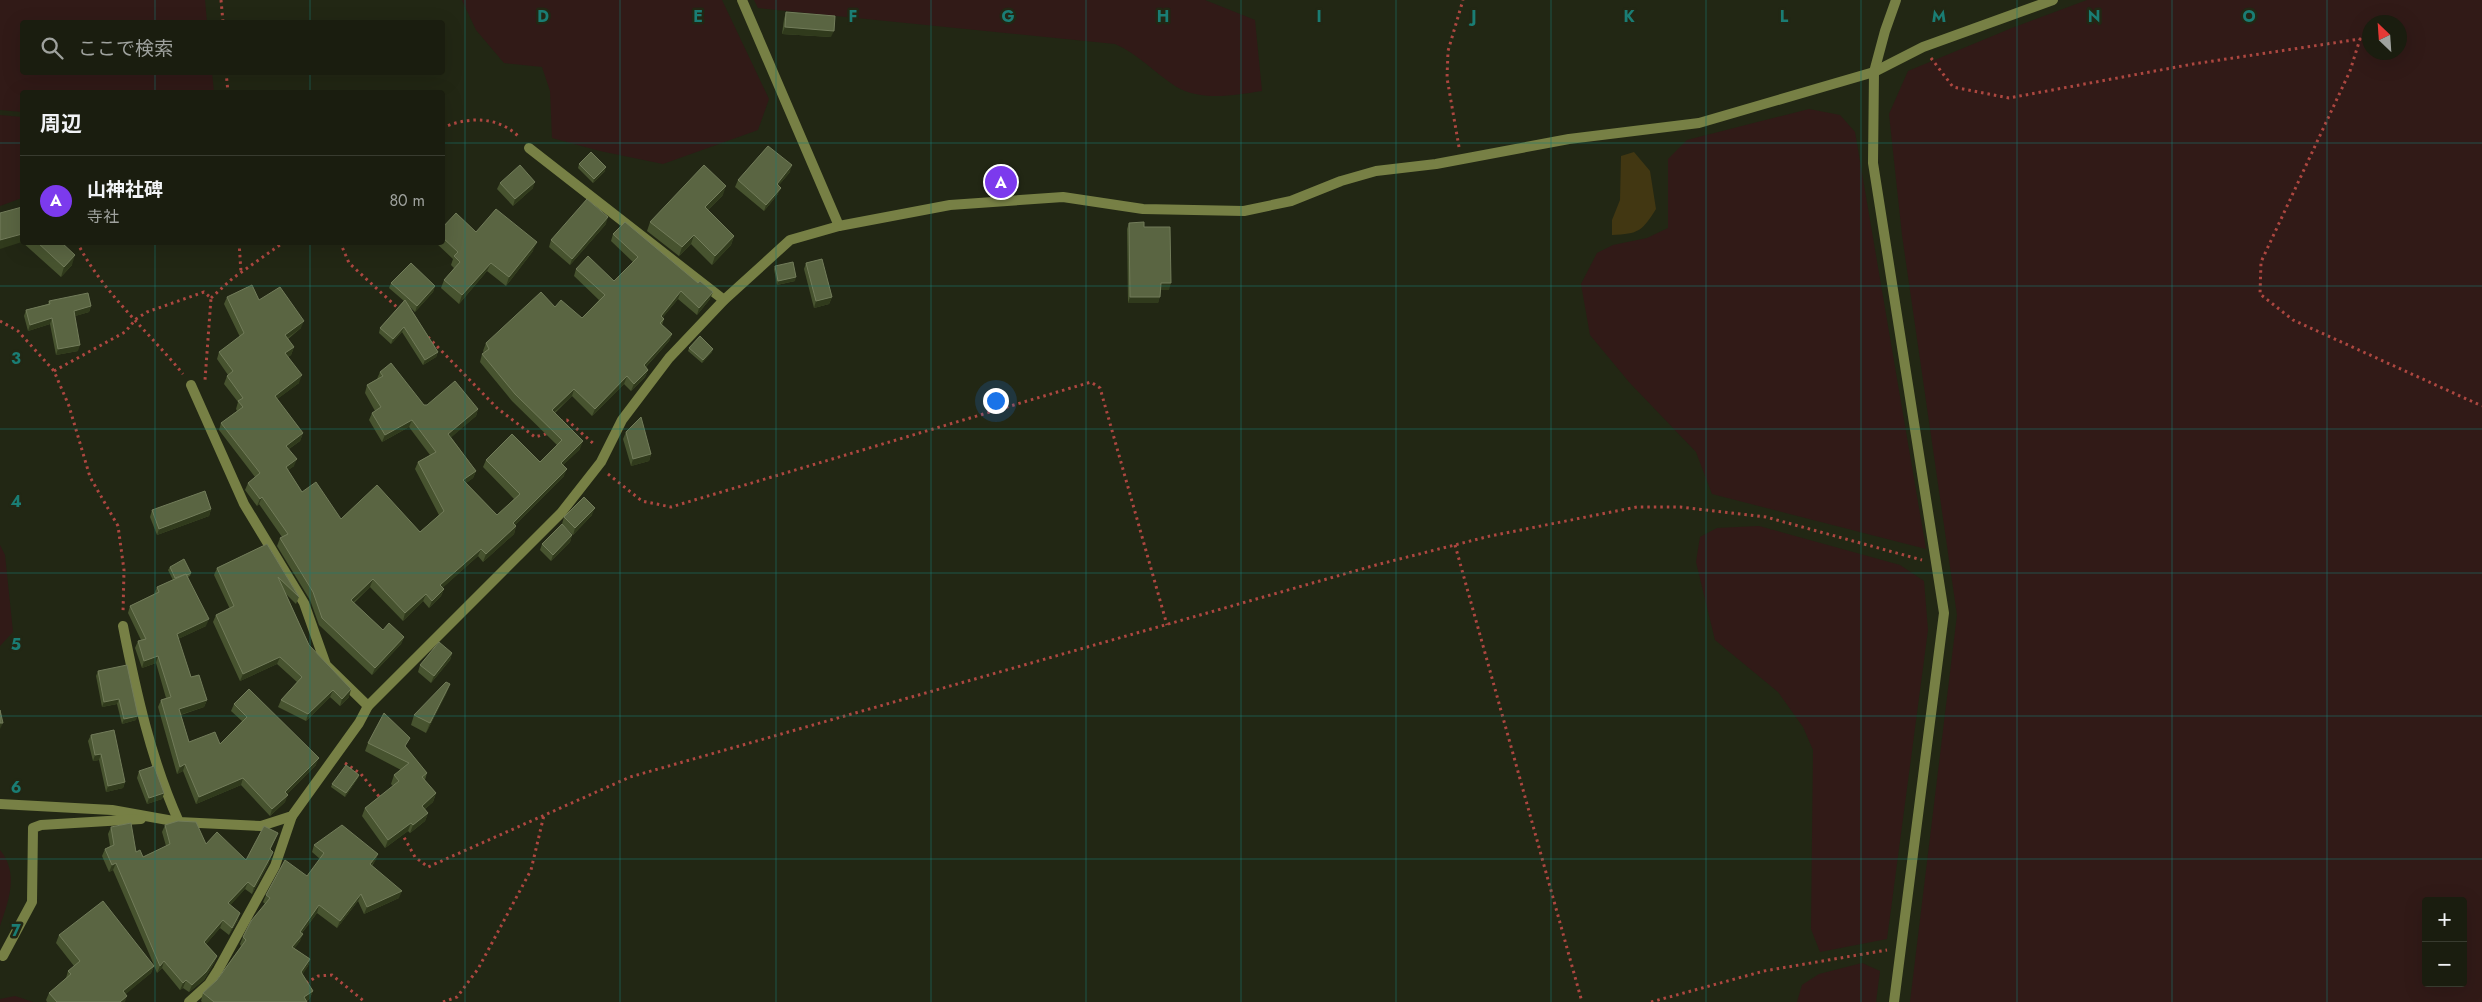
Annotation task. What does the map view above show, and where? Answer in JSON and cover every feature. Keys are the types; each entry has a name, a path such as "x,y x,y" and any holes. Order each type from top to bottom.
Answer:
{"street":[{"path":"742,0 838,226"},
{"path":"1894,1002 1944,613 1938,564 1873,163 1874,72 1884,31 1896,0"},
{"path":"189,1002 209,984 218,970 274,866 292,816 368,706 561,514 598,466 622,420 669,358 724,300 790,240 838,226 950,205 1063,197 1143,209 1244,211 1290,201 1341,181 1376,171 1461,160 1569,139 1699,123 1874,72 1923,47 2053,0"},
{"path":"528,148 724,300"},
{"path":"191,385 244,504 304,603 326,665 368,706"},
{"path":"123,626 132,676 149,738 179,822"},
{"path":"0,804 112,810 179,822 261,826 292,816"},
{"path":"2,956 32,902 33,828 41,825 158,818"}],"path":[{"path":"221,0 223,20"},
{"path":"1461,160 1447,78 1448,52 1463,0"},
{"path":"1923,47 1953,87 2009,98 2193,64 2360,39 2350,71 2261,262 2260,294 2293,320 2482,406"},
{"path":"226,75 228,90"},
{"path":"445,127 485,119 512,130 528,148"},
{"path":"79,245 86,259 191,385"},
{"path":"239,245 241,272"},
{"path":"204,383 211,298 241,272 280,245"},
{"path":"341,245 349,263 404,313"},
{"path":"54,371 126,332 136,319 147,312 204,292 211,298"},
{"path":"0,321 18,331 54,371 69,406 90,477 118,526 124,570 123,626"},
{"path":"424,333 497,408 535,436 548,434 561,421 567,420 605,455"},
{"path":"598,466 642,501 671,507 1091,382 1100,388 1167,625"},
{"path":"396,824 415,857 428,867 630,777 1455,545 1637,507 1680,507 1766,517 1938,564"},
{"path":"1455,545 1582,1002"},
{"path":"335,756 361,774 386,807"},
{"path":"444,1002 457,997 478,969 527,878 531,870 544,815"},
{"path":"1651,1002 1764,971 1902,947"},
{"path":"301,985 318,976 332,976 365,1002"}],"shaded area":[{"path":"0,0 205,0 207,20 20,20 20,75 212,75 214,90 20,90 20,112 0,110"},
{"path":"462,0 722,0 769,99 758,130 663,164 600,151 552,138 550,91 542,67 504,63 476,30"},
{"path":"754,0 1205,0 1255,20 1262,91 1206,96 1185,91 1167,81 1131,53 1115,44 758,8"},
{"path":"2087,0 2482,0 2482,1002 1910,1002 1957,615 1902,235 1889,114 1908,71 2012,28"},
{"path":"1809,109 1840,115 1855,132 1926,549 1712,494 1696,452 1629,382 1590,335 1581,284 1597,253 1613,245 1647,238 1668,228 1668,159 1687,140"},
{"path":"0,115 20,117 20,199 0,206"},
{"path":"1634,152 1650,171 1656,209 1639,230 1628,234 1612,235 1612,220 1620,200 1621,156"},
{"path":"1759,526 1900,565 1924,581 1928,630 1887,939 1820,952 1811,929 1813,750 1803,727 1778,692 1715,640 1696,562 1700,537 1717,528"},
{"path":"0,545 5,555 13,632 0,646"},
{"path":"0,850 6,859 11,877 9,897 0,926"},
{"path":"1862,963 1880,971 1876,1002 1797,1002 1802,985 1819,974"},
{"path":"15,996 33,1002 0,1002 0,999"}],"building":[{"path":"786,12 835,16 834,31 785,27"},
{"path":"768,146 792,165 777,184 781,188 766,205 738,180"},
{"path":"591,152 606,167 594,179 579,164"},
{"path":"520,165 535,182 515,199 500,183"},
{"path":"704,165 726,186 705,207 734,236 715,256 694,235 682,247 650,222"},
{"path":"587,199 608,217 572,259 551,240"},
{"path":"20,208 20,235 0,240 0,213"},
{"path":"496,209 537,242 509,277 491,263 462,295 444,280 460,262 454,256 458,252 445,240 445,225 456,213 476,232"},
{"path":"625,222 698,283 700,281 713,292 699,308 681,291 661,316 664,319 660,323 672,334 644,365 648,370 634,384 627,376 595,409 574,389 552,410 583,441 561,463 567,469 513,523 516,526 486,554 481,549 440,585 444,589 432,601 426,594 405,613 373,579 351,600 383,630 389,623 404,637 375,668 322,618 313,592 280,538 288,534 262,497 260,499 248,483 260,473 221,423 243,407 238,401 243,398 227,376 233,371 219,352 244,333 227,297 252,285 259,300 280,287 304,321 285,335 294,347 285,353 302,375 275,396 303,433 286,446 297,459 286,467 302,492 316,482 341,519 377,485 420,532 444,511 418,462 436,452 412,420 385,435 372,413 381,407 367,385 383,376 380,372 391,363 424,405 427,405 455,381 478,409 448,434 476,471 463,480 497,515 520,494 486,460 512,434 540,462 562,440 515,394 482,354 489,349 486,343 541,292 555,307 561,300 582,318 605,295 576,269 588,256 614,281 638,257 613,234"},
{"path":"1144,222 1144,227 1170,227 1171,283 1161,283 1160,297 1130,297 1129,223"},
{"path":"40,245 64,245 75,255 64,267"},
{"path":"822,259 832,297 816,301 806,263"},
{"path":"793,262 796,277 778,281 775,266"},
{"path":"411,263 435,286 417,306 391,283"},
{"path":"88,293 91,306 74,311 80,345 58,349 52,318 30,325 26,310 50,304 49,301"},
{"path":"405,300 438,352 425,360 404,327 393,339 380,328"},
{"path":"700,336 713,349 703,360 689,348"},
{"path":"641,417 651,454 633,459 626,432"},
{"path":"205,491 211,509 159,529 152,510"},
{"path":"584,497 595,508 575,528 564,517"},
{"path":"562,524 572,535 553,555 542,544"},
{"path":"267,544 299,597 278,577 309,645 351,689 342,699 333,690 308,714 281,700 302,677 280,657 243,674 216,615 234,606 217,568"},
{"path":"184,559 191,573 175,578 170,567"},
{"path":"186,574 209,619 177,634 191,677 199,675 207,700 179,709 189,742 215,732 220,744 247,717 234,704 249,689 319,758 285,792 288,795 272,809 243,778 199,797 185,764 180,767 161,700 171,697 158,656 144,661 138,641 146,639 130,606 159,592 157,587"},
{"path":"439,642 452,653 434,676 420,665"},
{"path":"127,665 138,716 124,719 119,699 104,702 98,671"},
{"path":"446,682 450,684 430,723 414,715"},
{"path":"0,710 3,723 0,723"},
{"path":"384,713 410,738 405,746 427,773 422,777 436,793 422,806 428,813 413,825 411,823 388,840 365,808 399,781 394,775 409,763 368,743"},
{"path":"114,730 125,782 108,786 101,754 95,755 91,735"},
{"path":"346,765 359,775 346,793 332,784"},
{"path":"154,766 164,793 149,798 139,771"},
{"path":"178,821 196,822 206,844 217,832 246,860 264,826 278,833 270,849 273,852 254,887 248,882 228,903 240,913 232,928 223,920 204,942 217,956 206,972 192,985 186,980 183,983 164,961 160,966 116,863 112,865 105,849 114,845 111,827 131,823 136,852 140,850 143,857 170,844 165,825"},
{"path":"342,825 378,854 370,864 402,891 367,907 361,894 340,921 319,905 300,932 303,934 292,947 310,959 301,972 313,991 304,997 307,1002 214,1002 203,993 217,980 246,940 243,937 251,921 270,898 266,895 285,860 307,876 324,853 314,845"},
{"path":"103,901 154,966 123,991 127,996 120,1002 57,1002 49,993 71,974 68,971 80,961 59,935"}],"place":[{"name":"山神社碑","path":"1001,182"}]}
